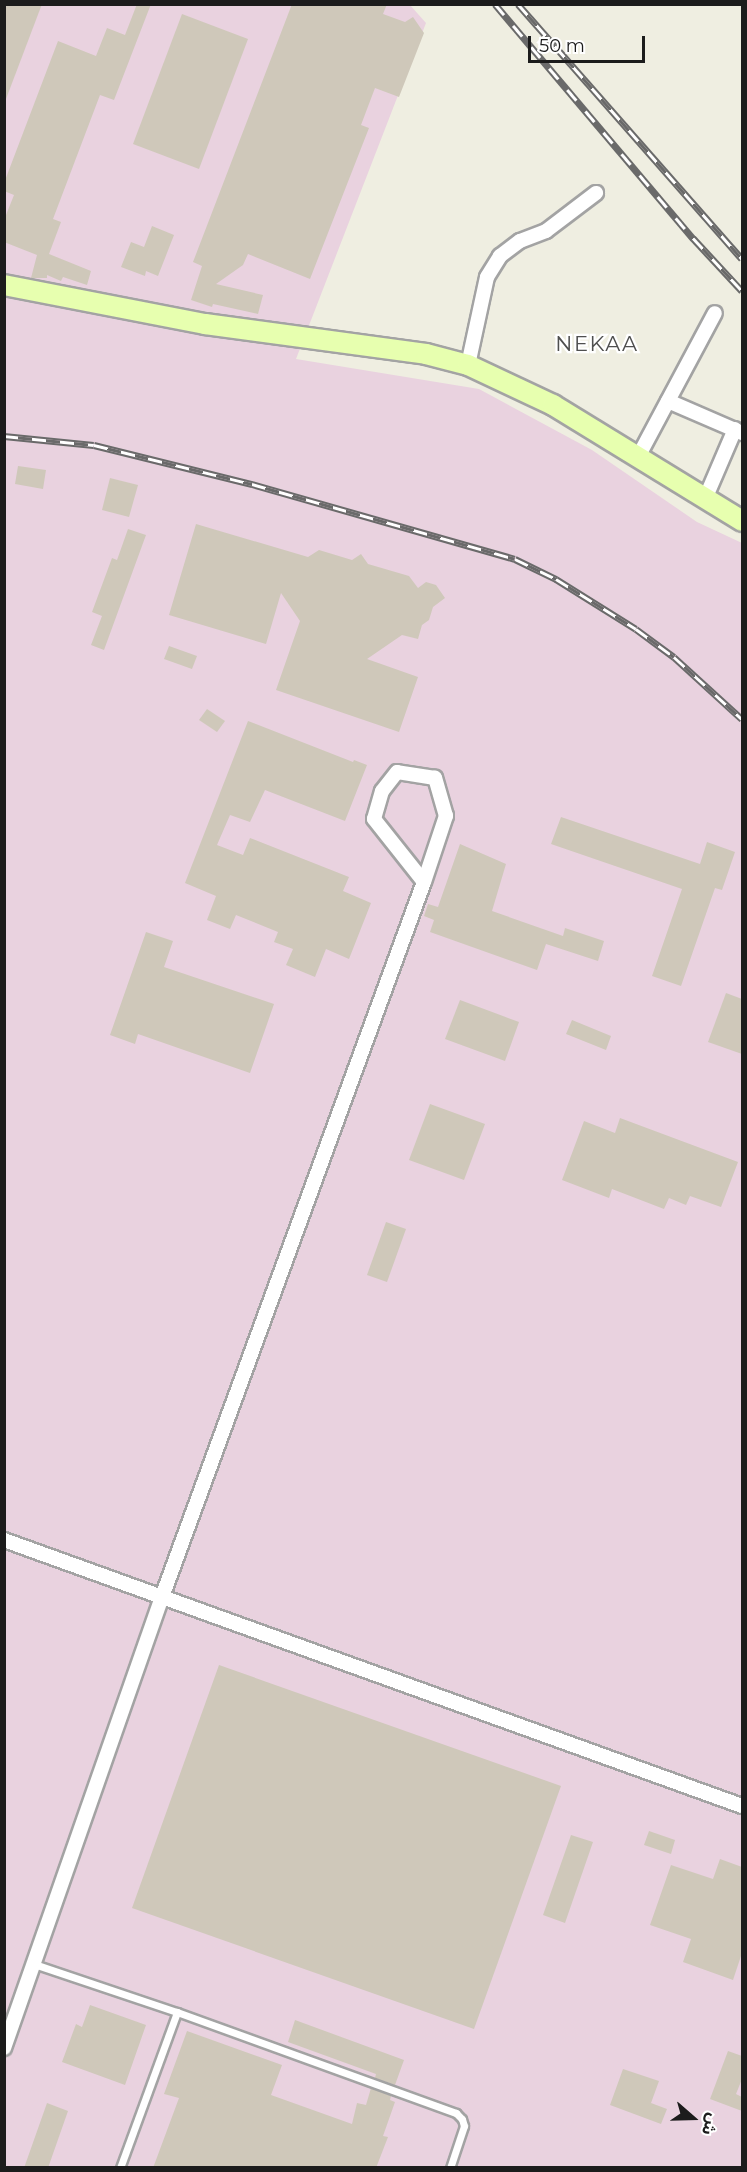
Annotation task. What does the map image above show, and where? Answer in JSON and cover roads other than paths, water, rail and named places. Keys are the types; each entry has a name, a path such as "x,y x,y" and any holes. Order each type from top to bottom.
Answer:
{"street":[{"path":"468,365 487,277 500,256 520,241 546,231 596,193"},
{"path":"4,285 205,324 426,354 468,365 553,405 742,521"},
{"path":"638,457 715,313"},
{"path":"668,401 739,431 705,499"},
{"path":"4,2048 162,1597 424,882 446,816 435,778 397,772 382,791 374,819 424,882"},
{"path":"4,1540 742,1806"}],"lane":[{"path":"34,1964 177,2012 456,2113 462,2119 464,2126 450,2168"},
{"path":"120,2168 177,2012"}],"railway":[{"path":"495,4 693,238 742,291"},
{"path":"518,4 742,259"},
{"path":"4,436 94,445 252,484 515,559 556,579 636,629 674,657 742,719"}],"district":[{"name":"NEKAA","path":"597,344"}]}
